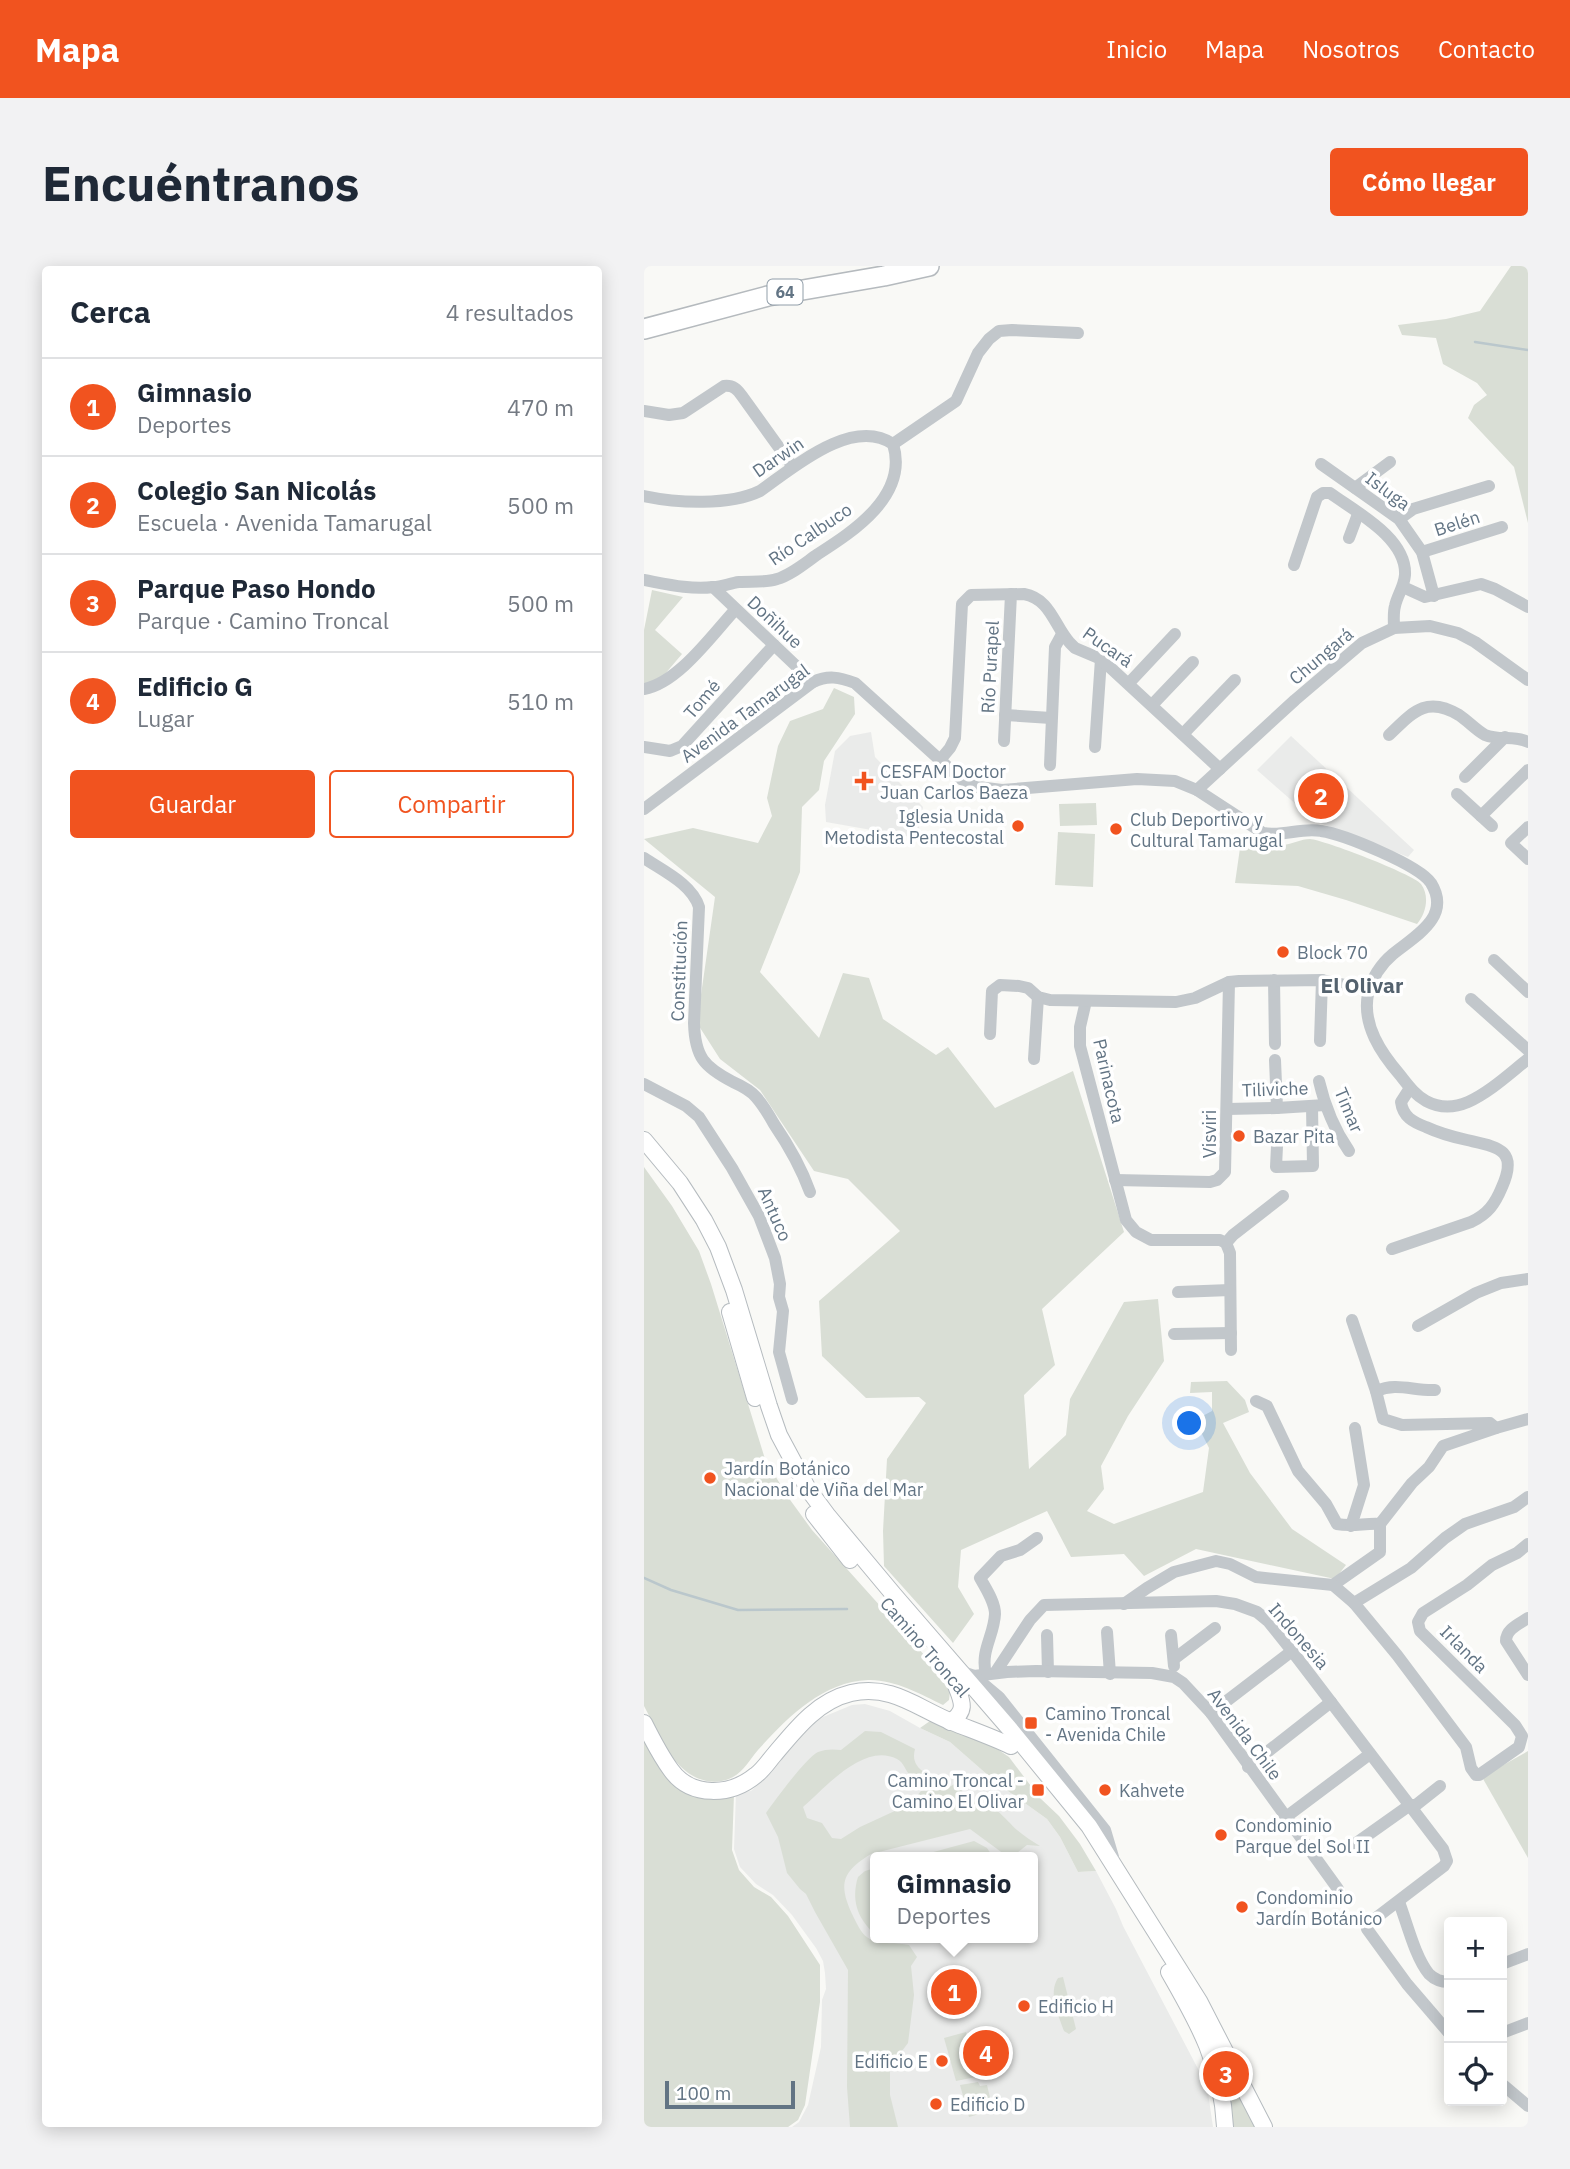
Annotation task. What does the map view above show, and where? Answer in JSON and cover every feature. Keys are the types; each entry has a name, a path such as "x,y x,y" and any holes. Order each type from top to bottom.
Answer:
{"highway":[{"name":"64","path":"644,319 776,285 889,266"},
{"name":"64","path":"644,329 768,296 929,266"}],"main road":[{"name":"Camino Troncal","path":"644,1140 680,1183 718,1247 776,1425 808,1489 894,1595 974,1675 1089,1826 1199,2001 1264,2127"},
{"name":"Camino Troncal","path":"644,1155 678,1198 706,1247 722,1284 757,1403 783,1468 827,1533 974,1675 1011,1745 1065,1811 1128,1902 1199,2023 1218,2073 1225,2127"},
{"path":"950,1721 959,1716 974,1675"},
{"path":"644,1723 672,1772 696,1788 712,1792 729,1790 757,1775 804,1720 820,1707 852,1693 880,1692 910,1700 950,1721 1011,1745"}],"street":[{"path":"893,444 956,401 978,354 999,331 1078,333"},
{"path":"644,411 669,415 683,413 724,386 736,388 793,467"},
{"name":"Darwin","path":"644,496 678,501 749,496 835,442 878,437 893,444"},
{"name":"Río Calbuco","path":"644,580 713,587 738,582 774,580 788,574 846,536 880,502 893,480 897,463 893,444"},
{"path":"1355,488 1390,461"},
{"name":"Isluga","path":"1321,464 1399,519 1422,552 1434,596"},
{"path":"1399,519 1413,509 1489,486"},
{"name":"Isluga","path":"1294,565 1317,497 1323,492 1330,493 1388,536 1397,547 1405,566 1403,587 1393,610 1394,628"},
{"path":"1349,538 1358,514"},
{"name":"Belén","path":"1422,552 1502,527"},
{"path":"1403,587 1425,597 1481,584 1528,607"},
{"name":"Doñihue","path":"713,587 813,682"},
{"name":"Pucará","path":"940,760 955,738 962,604 971,595 1011,594 1038,599 1050,611 1062,634 1075,648 1101,659 1220,769"},
{"name":"Río Purapel","path":"1004,741 1011,594"},
{"path":"644,688 663,683 677,673 735,610"},
{"name":"Chungará","path":"1197,790 1362,643 1394,628 1430,626 1458,633 1528,680"},
{"path":"1050,765 1055,647 1062,634"},
{"path":"1129,683 1175,634"},
{"name":"Tomé","path":"644,747 670,751 682,746 774,645"},
{"path":"1096,747 1101,659"},
{"path":"1152,705 1193,662"},
{"name":"Avenida Tamarugal","path":"644,809 813,682 827,677 839,677 855,683 969,784 1002,790 1157,779 1175,781 1197,790 1263,833 1275,835 1319,830 1332,833 1382,853 1423,874 1436,897 1432,920 1383,964 1369,990"},
{"path":"1183,734 1234,680"},
{"path":"1389,735 1415,710 1432,706 1443,707 1458,715 1484,734 1515,737 1528,742"},
{"path":"1005,715 1051,718"},
{"path":"1465,777 1505,737"},
{"path":"1481,816 1528,770"},
{"path":"1457,794 1492,826"},
{"path":"1528,827 1511,843 1528,859"},
{"name":"Constitución","path":"644,858 688,889 699,907 694,1036 702,1058 711,1070 747,1089 756,1097 792,1151 810,1192"},
{"path":"1494,960 1528,992"},
{"path":"1274,980 1275,1044"},
{"path":"1320,1041 1322,981"},
{"path":"990,1034 991,995 994,988 1000,985 1028,988 1038,996 1050,1000 1186,1000 1229,982 1322,981 1369,990 1367,1016 1377,1045 1410,1088 1420,1098 1434,1104 1460,1105 1488,1090 1528,1059"},
{"name":"Visviri","path":"1115,1180 1210,1182 1223,1176 1226,1167 1229,982"},
{"path":"1034,1059 1038,996"},
{"path":"1471,999 1528,1049"},
{"name":"Parinacota","path":"1086,1001 1080,1027 1080,1046 1126,1220 1142,1236 1151,1240 1220,1240 1228,1248"},
{"path":"1275,1059 1277,1108"},
{"name":"Timar","path":"1319,1081 1319,1105 1349,1151"},
{"name":"Antuco","path":"644,1084 686,1106 699,1117 732,1168 766,1232 780,1284 779,1297 783,1311 779,1352 792,1399"},
{"path":"1392,1249 1484,1216 1492,1207 1507,1172 1504,1154 1494,1146 1442,1134 1413,1122 1405,1115 1401,1102 1410,1088"},
{"path":"1277,1146 1276,1167 1313,1166 1319,1105"},
{"name":"Tiliviche","path":"1227,1109 1319,1105"},
{"path":"1231,1350 1228,1248 1233,1235 1283,1196"},
{"path":"1418,1326 1489,1288 1501,1283 1528,1279"},
{"path":"1178,1292 1230,1290"},
{"path":"1352,1320 1383,1419 1402,1425 1490,1423 1496,1428"},
{"path":"1174,1334 1231,1333"},
{"path":"1376,1391 1390,1385 1420,1391 1435,1390"},
{"path":"1256,1401 1267,1406 1298,1471 1326,1504 1337,1524 1351,1527 1380,1524"},
{"path":"1333,1585 1380,1552 1380,1524 1412,1483 1429,1467 1443,1446 1528,1419"},
{"path":"1351,1527 1364,1486 1355,1428"},
{"path":"1124,1604 1174,1572 1216,1561 1230,1564 1256,1577 1333,1585 1354,1603 1411,1568 1465,1524 1514,1507 1528,1497"},
{"path":"974,1675 983,1661 995,1613 980,1578 1002,1556 1020,1550 1037,1538"},
{"name":"Irlanda","path":"1354,1603 1466,1747 1471,1768 1476,1775 1486,1772 1519,1747 1522,1740 1518,1728 1420,1631 1418,1622 1423,1613 1467,1585 1492,1565 1517,1553 1528,1544"},
{"name":"Indonesia","path":"974,1675 1044,1605 1216,1601 1245,1606 1258,1612 1292,1651 1445,1854 1447,1861 1444,1866 1399,1902"},
{"path":"1528,1618 1510,1630 1506,1636 1506,1641 1528,1675"},
{"path":"1174,1658 1215,1628"},
{"path":"1107,1632 1110,1674"},
{"path":"1046,1635 1048,1672"},
{"path":"974,1675 1048,1672 1152,1673 1174,1676 1171,1635"},
{"path":"1211,1713 1292,1651"},
{"name":"Camino Troncal","path":"974,1675 999,1697"},
{"name":"Camino Troncal","path":"974,1675 999,1697 1105,1830 1115,1864"},
{"name":"Avenida Chile","path":"1174,1676 1211,1713 1338,1889"},
{"path":"1248,1767 1331,1702"},
{"path":"1286,1818 1370,1754"},
{"path":"1355,1844 1410,1805 1416,1805 1440,1786"},
{"path":"1444,1981 1429,1974 1399,1902 1368,1924 1370,1935 1444,2027"},
{"path":"1507,1962 1528,1954"},
{"path":"1507,2031 1528,2023"},
{"path":"1522,2095 1528,2106"}],"shaded area":[{"path":"1511,266 1528,266 1528,523 1514,467 1468,418 1474,405 1487,395 1477,383 1443,364 1436,338 1402,335 1398,325 1446,319 1480,311"},
{"path":"652,590 683,597 655,630 682,654 659,681 644,685 644,630"},
{"path":"834,688 854,697 855,714 824,761 819,790 802,807 800,872 760,972 819,1038 843,973 869,978 883,1019 936,1055 948,1047 995,1108 1073,1071 1124,1232 1042,1309 1055,1365 1024,1395 1029,1469 1066,1435 1070,1399 1124,1302 1158,1299 1164,1361 1128,1416 1101,1466 1104,1489 1087,1511 1114,1524 1203,1492 1209,1448 1195,1420 1212,1411 1212,1392 1190,1393 1191,1382 1227,1381 1245,1400 1249,1412 1223,1423 1250,1473 1292,1529 1346,1565 1335,1579 1196,1549 1144,1576 1124,1554 1071,1557 1047,1511 961,1550 958,1587 974,1614 953,1643 884,1566 887,1459 926,1403 919,1397 866,1398 822,1356 819,1301 900,1231 848,1179 814,1171 760,1090 720,1059 697,1023 715,897 644,839 693,828 758,843 772,816 767,798 778,746 790,721 823,709"},
{"name":"CESFAM Doctor Juan Carlos Baeza","path":"871,732 875,757 923,807 917,838 826,822 825,805 835,751 850,736"},
{"path":"1291,736 1414,850 1408,857 1315,821 1257,770"},
{"path":"1096,803 1097,825 1060,826 1059,804"},
{"path":"1058,832 1095,834 1093,887 1055,885"},
{"path":"1242,834 1272,845 1310,839 1368,858 1402,873 1415,879 1424,889 1426,905 1423,915 1417,924 1298,886 1235,883"},
{"name":"Jardín Botánico Nacional de Viña del Mar","path":"644,1167 699,1251 765,1459 812,1530 926,1657 950,1691 949,1700 943,1705 907,1688 877,1680 851,1682 835,1687 793,1714 737,1774 726,1780 712,1782 692,1775 674,1760 644,1706"},
{"path":"865,1704 890,1711 950,1742 998,1784 1047,1819 1060,1837 1078,1872 1096,1871 1207,2086 1213,2127 792,2127 799,2122 808,2105 821,2047 822,2000 826,1989 823,1961 792,1915 740,1867 734,1849 736,1793 751,1791 772,1772 805,1729 823,1717 852,1705"},
{"path":"930,1721 987,1742 1009,1757 1040,1798 1059,1816 1096,1871 1078,1872 1060,1837 1047,1819 998,1784 950,1742 920,1728"},
{"path":"865,1731 881,1732 915,1749 916,1763 925,1773 922,1779 912,1777 899,1760 884,1755 859,1761 846,1769 803,1807 807,1818 822,1823 832,1838 841,1839 860,1827 910,1804 921,1791 946,1789 956,1783 970,1802 990,1805 1040,1846 1027,1845 1018,1852 1001,1852 970,1829 870,1852 848,1874 844,1889 846,1898 862,1933 870,1939 870,1943 909,1945 917,1957 911,1966 914,1995 908,2043 890,2067 890,2095 898,2127 850,2127 847,2087 848,1970 806,1894 787,1873 778,1837 766,1813 813,1756 824,1750 841,1750"},
{"path":"644,1740 676,1783 734,1794 732,1850 739,1870 754,1887 771,1897 788,1916 820,1965 820,2002 805,2105 798,2120 788,2127 644,2127"},
{"path":"1528,1751 1528,1858 1482,1777"},
{"path":"974,1841 990,1852 933,1852"},
{"path":"870,1870 870,1929 857,1908 855,1893 858,1877"},
{"path":"1063,1977 1076,2029 1069,2034 1064,2031 1054,1997 1055,1984 1058,1978"},
{"path":"966,2032 976,2077 956,2081 944,2038"},
{"path":"1219,2053 1257,2127 1229,2127"},
{"path":"978,2082 980,2086 987,2085 993,2110 969,2117 960,2085"}],"waterway":[{"path":"1475,342 1528,350"},
{"path":"644,1578 671,1590 738,1610 847,1609"}],"place":[{"name":"CESFAM Doctor Juan Carlos Baeza","path":"864,781"},
{"name":"Colegio San Nicolás","path":"1321,796"},
{"name":"Iglesia Unida Metodista Pentecostal","path":"1018,826"},
{"name":"Club Deportivo y Cultural Tamarugal","path":"1116,829"},
{"name":"Block 70","path":"1283,952"},
{"name":"Bazar Pita","path":"1239,1136"},
{"name":"Jardín Botánico Nacional de Viña del Mar","path":"710,1478"},
{"name":"Camino Troncal - Avenida Chile","path":"1031,1723"},
{"name":"Camino Troncal - Camino El Olivar","path":"1038,1790"},
{"name":"Kahvete","path":"1105,1790"},
{"name":"Condominio Parque del Sol II","path":"1221,1835"},
{"name":"Condominio Jardín Botánico","path":"1242,1907"},
{"name":"Gimnasio","path":"954,1992"},
{"name":"Edificio H","path":"1024,2006"},
{"name":"Edificio G","path":"986,2053"},
{"name":"Edificio E","path":"942,2061"},
{"name":"Parque Paso Hondo","path":"1226,2074"},
{"name":"Edificio D","path":"936,2104"}],"district":[{"name":"El Olivar","path":"1362,985"}]}
